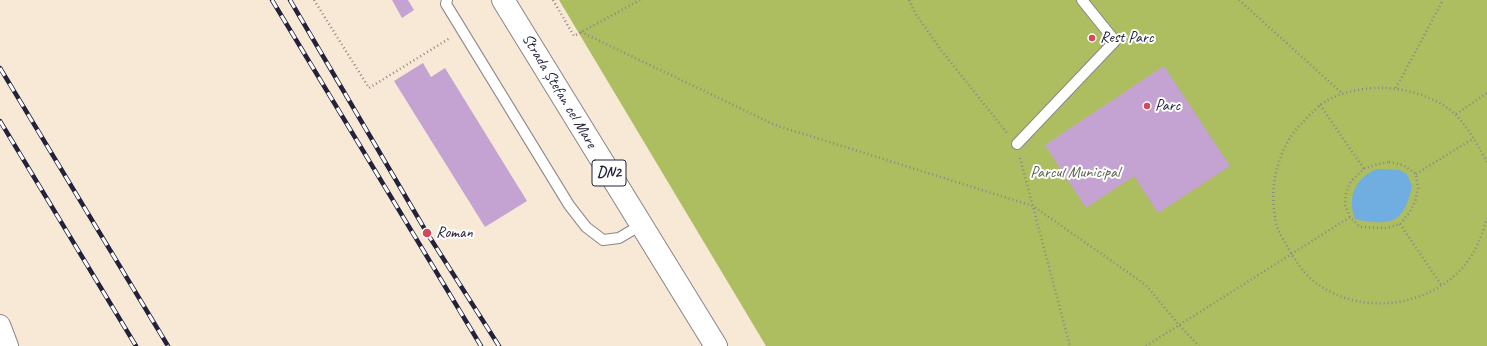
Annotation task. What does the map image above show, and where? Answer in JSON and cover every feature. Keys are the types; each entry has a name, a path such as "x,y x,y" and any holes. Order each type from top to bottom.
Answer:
{"main road":[{"name":"Strada Ștefan cel Mare","path":"503,0 716,346"}],"street":[{"path":"0,325 8,346"}],"lane":[{"path":"447,0 446,4 569,205 586,227 603,240 619,238 641,225"},
{"path":"1017,144 1115,41 1082,0"}],"path":[{"path":"314,0 369,88 462,30"},
{"path":"553,0 574,36 640,0"},
{"path":"909,0 915,13 941,50 1017,144 1070,346"},
{"path":"1239,0 1343,94"},
{"path":"1396,88 1443,0"},
{"path":"581,32 775,125 1033,206 1146,285 1179,325 1199,346"},
{"path":"1487,162 1474,138 1456,114 1420,94 1396,88 1369,88 1343,94 1320,105 1294,130 1278,160 1272,194 1277,228 1291,255 1311,279 1334,294 1361,302 1389,304 1417,298 1442,286 1465,266 1481,240 1487,218"},
{"path":"1456,114 1487,93"},
{"path":"1320,105 1364,169"},
{"path":"1416,174 1474,138"},
{"path":"1389,162 1403,165 1416,174 1418,188 1415,202 1409,213 1400,224 1386,228 1360,227 1350,218 1345,205 1346,193 1351,181 1364,169 1389,162"},
{"path":"1146,346 1350,218"},
{"path":"1400,224 1442,286"}],"green space":[{"name":"Parcul Municipal","path":"559,0 1487,0 1487,346 766,346"}],"water":[{"path":"1377,169 1399,170 1407,174 1412,186 1406,205 1400,215 1391,221 1372,222 1355,219 1352,203 1355,189 1363,178"}],"building":[{"path":"392,0 408,0 414,10 402,18"},
{"path":"423,63 431,77 445,68 527,201 485,227 394,81"},
{"name":"Parc","path":"1164,66 1230,166 1158,213 1134,176 1086,208 1045,145"}],"railway":[{"path":"272,0 481,346"},
{"path":"290,0 427,233 499,346"},
{"path":"0,68 168,346"},
{"path":"0,121 136,346"}],"place":[{"name":"Rest Parc","path":"1092,38"},
{"name":"Parc","path":"1147,106"},
{"name":"Roman","path":"427,233"}]}
